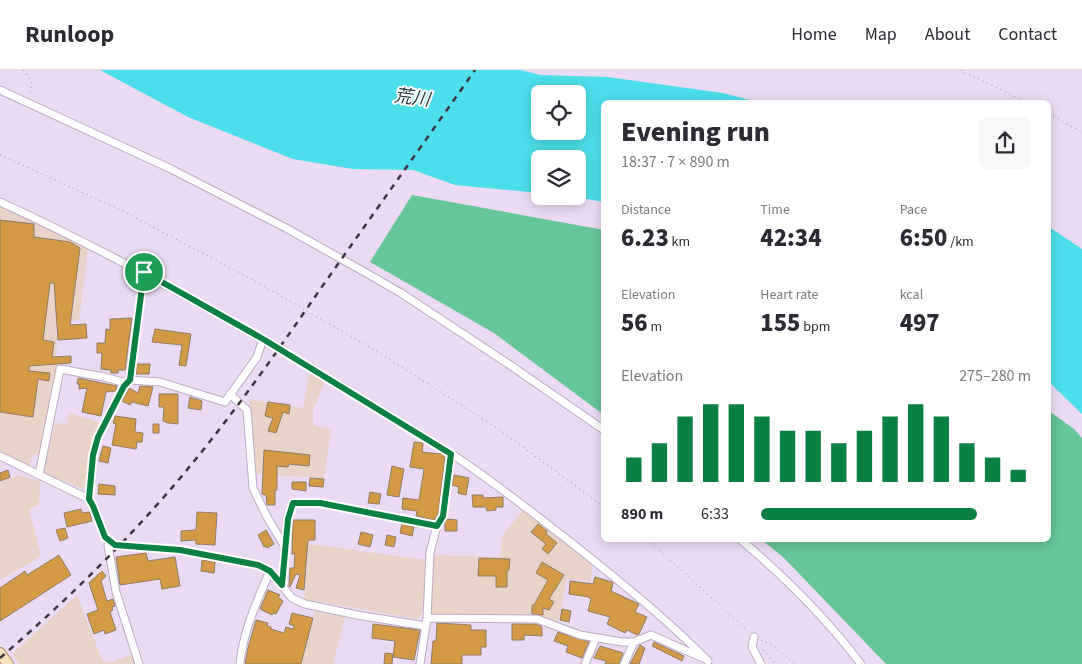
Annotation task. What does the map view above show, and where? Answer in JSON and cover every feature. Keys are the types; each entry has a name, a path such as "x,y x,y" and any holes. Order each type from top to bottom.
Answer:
{"main road":[{"path":"0,653 8,664"}],"street":[{"path":"0,90 171,169 286,228 361,270 401,293 507,362 601,428"},
{"path":"0,202 144,272 263,339 451,454 531,511 626,586 710,662"},
{"path":"89,499 93,455 98,437 128,382 144,272"},
{"path":"39,475 60,369 128,382 160,382 225,402 257,358 263,339"},
{"path":"230,394 247,410 253,488 282,542 286,542"},
{"path":"420,664 427,622 430,552 437,526 443,516 451,454"},
{"path":"0,456 89,499 105,537 115,545 180,550 258,565 270,571 292,598 305,604 357,615 427,622 538,619 580,635 634,642 651,635 710,662"},
{"path":"282,585 288,519 293,503 320,503"},
{"path":"371,513 437,526"},
{"path":"109,542 116,592 139,664"},
{"path":"743,542 829,624 861,664"},
{"path":"240,664 242,647 256,603 270,571"},
{"path":"754,636 752,647 761,664"},
{"path":"585,664 596,638"},
{"path":"624,664 634,642"}],"path":[{"path":"23,70 32,83 30,93 24,100"},
{"path":"960,70 1022,100"},
{"path":"1051,115 1082,132"},
{"path":"0,155 123,211 253,280 378,352 497,428 601,505"},
{"path":"320,503 371,513"},
{"path":"650,542 754,636 776,664"},
{"path":"754,636 774,646 795,664"}],"shaded area":[{"path":"0,207 88,248 79,320 56,324 57,371 40,456 33,454 29,467 0,451"},
{"path":"310,371 325,380 313,410 313,425 331,429 324,478 254,474 250,399 303,408"},
{"path":"69,413 102,423 89,488 86,490 43,473 55,423 67,424"},
{"path":"18,475 40,481 39,504 29,510 41,556 2,579 0,576 0,482"},
{"path":"524,509 592,565 591,582 567,579 558,622 537,615 430,615 432,555 500,557 505,532"},
{"path":"309,544 427,560 422,614 417,619 304,599"},
{"path":"77,595 102,660 110,663 133,654 137,664 19,664 12,654"},
{"path":"315,611 345,617 333,664 302,664"}],"green space":[{"path":"412,195 601,229 601,413 494,333 370,262"},
{"path":"1051,412 1074,429 1082,438 1082,664 886,664 784,558 764,542 1051,542"}],"water":[{"name":"荒川","path":"100,70 521,70 540,75 607,77 723,93 749,100 601,100 601,201 586,199 586,150 531,150 531,192 455,185 413,170 353,169 293,159 188,117"},
{"path":"1051,228 1082,249 1082,414 1051,384"}],"building":[{"path":"0,220 34,224 34,237 70,242 80,248 70,325 86,324 87,338 58,340 54,283 50,283 43,340 54,342 52,357 71,356 71,363 29,366 29,371 50,373 49,381 38,379 33,417 0,412"},
{"path":"132,318 125,370 111,373 111,370 101,369 102,353 97,353 97,343 105,343 106,329 110,330 110,319"},
{"path":"155,329 191,334 186,366 179,365 182,345 152,342"},
{"path":"137,364 150,364 149,374 136,374"},
{"path":"78,378 117,386 116,391 106,392 101,416 82,412 87,388 79,389 79,384 77,384"},
{"path":"140,386 153,387 148,406 132,402 130,405 122,401 129,388 138,393"},
{"path":"159,394 178,394 178,424 163,421 164,407 159,407"},
{"path":"190,397 202,401 201,410 188,408"},
{"path":"268,402 290,405 289,414 283,412 276,433 268,431 273,418 265,416"},
{"path":"115,416 136,419 135,432 143,433 142,442 137,442 136,449 112,445 116,424 113,423"},
{"path":"153,424 159,424 159,433 153,433"},
{"path":"414,442 423,443 422,452 440,453 445,456 438,514 434,520 416,516 417,511 402,509 403,498 419,500 424,469 410,467"},
{"path":"103,446 111,448 108,463 99,461"},
{"path":"264,450 310,455 309,466 289,464 288,467 277,466 275,505 267,505 266,495 262,494"},
{"path":"392,466 404,469 399,497 387,495"},
{"path":"8,470 10,477 0,481 0,473"},
{"path":"454,475 469,478 466,495 458,493 459,487 452,485"},
{"path":"310,478 324,479 323,487 309,486"},
{"path":"292,482 306,482 306,491 292,489"},
{"path":"99,484 115,486 115,495 98,494"},
{"path":"370,492 381,494 379,504 368,503"},
{"path":"472,495 483,495 483,498 503,497 503,507 496,507 496,510 487,511 486,507 473,507"},
{"path":"81,509 82,513 90,512 92,521 67,527 64,513"},
{"path":"197,512 217,513 215,545 196,544 196,540 181,541 181,531 196,530"},
{"path":"447,519 457,520 457,531 445,531"},
{"path":"293,520 315,520 315,540 308,540 304,590 296,588 300,575 296,574 289,586 290,568 294,568 295,554 292,554"},
{"path":"402,524 414,527 412,536 400,533"},
{"path":"538,524 557,543 548,554 542,549 546,544 531,532"},
{"path":"65,528 68,538 60,541 56,530"},
{"path":"266,530 274,544 267,548 266,546 264,547 258,535"},
{"path":"361,532 373,535 370,547 358,544"},
{"path":"387,535 396,537 394,547 385,545"},
{"path":"146,553 148,561 175,557 180,586 162,589 160,579 120,585 116,557"},
{"path":"59,555 71,575 0,621 0,588 25,571 27,575"},
{"path":"479,558 510,559 509,570 507,570 507,587 496,587 496,576 478,576"},
{"path":"202,560 215,562 214,573 201,571"},
{"path":"542,562 564,575 549,599 554,602 549,610 543,608 543,615 532,614 532,605 534,605 548,580 536,573"},
{"path":"102,571 106,576 101,581 107,601 113,599 115,606 112,607 113,610 110,612 116,630 105,634 104,630 94,634 87,614 98,610 89,583"},
{"path":"595,577 612,582 611,591 639,604 635,612 647,617 639,634 637,635 627,630 625,633 607,624 610,617 588,611 591,599 589,597 569,594 570,581 593,584"},
{"path":"268,590 280,595 278,597 283,601 276,614 273,613 272,615 260,609"},
{"path":"562,609 571,611 569,622 560,620"},
{"path":"292,613 313,618 301,664 245,664 256,620 268,623 267,626 271,627 271,629 284,633 286,627 293,629 294,626 289,624"},
{"path":"437,623 471,625 471,630 486,630 486,647 481,647 481,655 462,655 462,664 431,664 433,641 436,641"},
{"path":"373,624 420,630 414,660 393,657 395,641 372,638"},
{"path":"512,624 536,624 542,627 542,636 524,635 524,640 512,640"},
{"path":"558,632 589,642 582,658 566,652 568,646 554,641"},
{"path":"654,642 684,656 682,661 652,646"},
{"path":"640,645 645,648 639,664 630,664"},
{"path":"600,646 623,653 619,664 605,664 606,661 594,658"},
{"path":"385,653 393,654 392,664 384,664"}],"railway":[{"path":"0,658 43,620 105,560 163,498 205,448 263,371 475,70"}],"route":[{"path":"144,272 263,339 451,454 443,516 437,526 320,503 293,503 288,519 282,585 270,571 258,565 242,561 180,550 115,545 109,542 105,537 89,499 93,455 98,437 124,386 130,380 144,272"}]}
